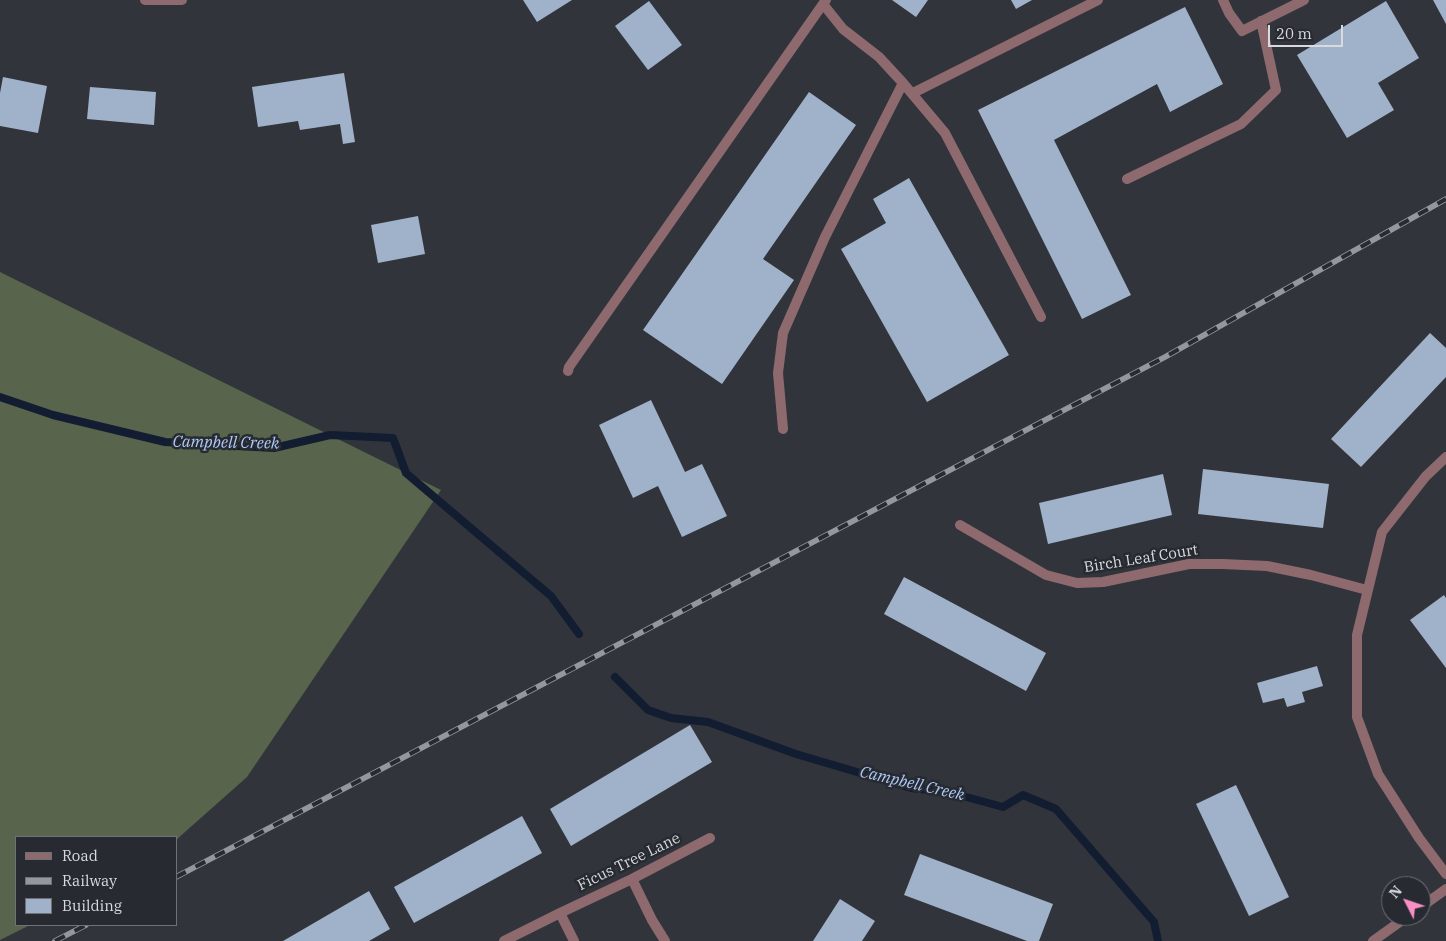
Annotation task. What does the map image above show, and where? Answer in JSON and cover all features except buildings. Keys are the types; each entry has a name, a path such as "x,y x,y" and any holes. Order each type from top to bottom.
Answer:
{"street":[{"path":"145,0 182,0"},
{"path":"913,93 1098,0"},
{"path":"1223,0 1229,13 1242,31 1304,0"},
{"path":"568,371 825,2 843,29 879,57 913,93 945,133 1041,317"},
{"path":"1127,179 1241,124 1276,90 1262,21"},
{"path":"783,429 778,373 783,333 826,237 903,83"},
{"path":"1446,456 1426,476 1382,532 1357,635 1357,717 1378,774 1419,838 1446,874"},
{"name":"Birch Leaf Court","path":"960,525 1046,575 1077,584 1103,582 1189,564 1223,564 1267,566 1311,575 1367,590"},
{"name":"Ficus Tree Lane","path":"504,941 632,879 710,838"},
{"path":"632,879 652,920 665,941"},
{"path":"1431,900 1446,889"},
{"path":"560,913 574,941"},
{"path":"1373,941 1394,926"}],"green space":[{"path":"0,272 441,490 247,777 178,838 178,836 15,836 15,926 28,926 0,940"}],"waterway":[{"name":"Campbell Creek","path":"0,397 53,415 165,442 274,448 330,435 393,438 406,473 551,596 579,634"},
{"name":"Campbell Creek","path":"615,677 648,710 671,718 708,722 796,754 911,788 948,792 1003,807 1023,795 1056,809 1154,922 1158,941"}],"railway":[{"path":"178,876 1165,357 1446,199"},
{"path":"55,941 84,926"}]}
